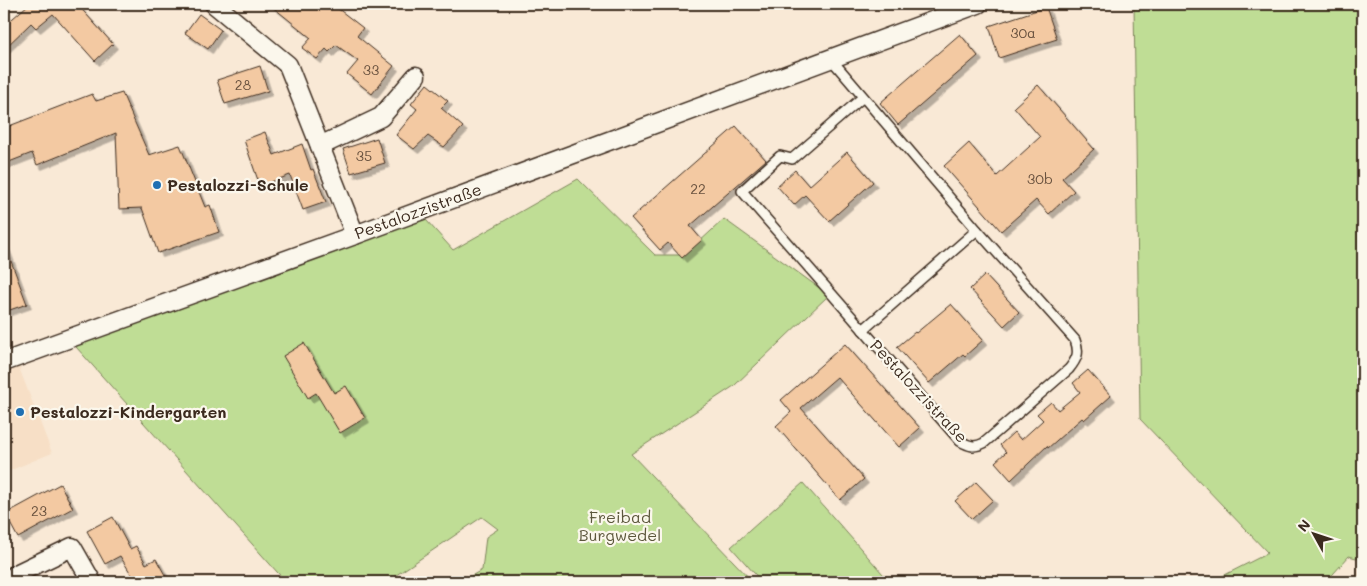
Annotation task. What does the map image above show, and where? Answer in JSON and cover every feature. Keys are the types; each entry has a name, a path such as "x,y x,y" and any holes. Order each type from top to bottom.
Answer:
{"street":[{"path":"214,4 288,65 355,235"},
{"name":"Pestalozzistraße","path":"4,362 355,235 978,4"},
{"path":"320,146 381,118 416,76"},
{"path":"9,582 16,574 72,547 92,582"}],"lane":[{"name":"Pestalozzistraße","path":"831,59 977,230 1075,340 1079,350 1076,360 1069,369 984,443 976,447 968,446 960,441 742,191 780,156 792,159 863,97"},
{"name":"Pestalozzistraße","path":"863,330 977,230"}],"shaded area":[{"name":"Pestalozzi-Kindergarten","path":"18,365 52,453 4,473 4,370"}],"green space":[{"path":"1134,4 1363,4 1363,560 1349,556 1326,582 1211,582 1268,553 1140,419"},
{"name":"Freibad Burgwedel","path":"578,179 655,255 685,255 724,219 829,295 734,386 631,454 753,582 460,582 482,570 486,537 498,529 482,517 386,582 286,582 68,338 418,211 453,250"},
{"path":"803,483 890,582 762,582 731,547"}],"building":[{"path":"29,4 77,4 113,44 95,61 53,14 36,28 31,23 4,49 4,26"},
{"path":"269,4 332,4 363,28 357,36 394,66 372,94 347,74 358,61 336,45 329,52 326,49 317,59 302,48 311,38"},
{"path":"1046,7 1057,39 999,58 989,26"},
{"path":"199,14 221,30 208,49 185,33"},
{"path":"960,34 978,56 898,125 880,103"},
{"path":"260,66 268,91 225,104 217,80"},
{"path":"427,84 448,101 441,108 463,127 444,147 428,136 414,149 396,135 417,109 411,104"},
{"path":"1038,85 1094,149 1062,178 1074,191 1049,214 1036,200 1001,231 944,166 969,143 997,176 1040,137 1014,107"},
{"name":"Pestalozzi-Schule","path":"122,93 149,155 180,145 205,207 210,205 219,232 158,253 142,208 119,209 116,133 37,165 32,153 4,164 4,128 92,94 96,101"},
{"path":"736,126 766,160 690,226 702,240 682,258 668,243 660,250 631,218"},
{"path":"265,132 274,155 302,144 311,170 313,169 326,202 303,210 290,175 260,186 244,140"},
{"path":"377,138 385,163 351,173 343,149"},
{"path":"847,152 873,182 829,221 805,195 794,205 777,186 795,170 809,186"},
{"path":"4,245 27,304 4,312"},
{"path":"985,275 1019,312 1004,326 970,289"},
{"path":"951,304 983,340 965,356 963,354 929,383 897,347"},
{"path":"304,343 334,393 346,386 365,418 340,433 316,393 308,398 283,356"},
{"path":"845,344 920,428 899,447 837,377 801,408 864,479 840,500 776,426 791,412 781,400"},
{"path":"1088,370 1111,396 1084,420 1082,418 1048,448 1047,446 1011,480 995,462 1006,452 1000,445 1014,432 1021,440 1043,420 1037,414 1051,402 1058,410 1080,392 1073,383"},
{"path":"976,482 993,500 972,519 955,501"},
{"path":"60,484 73,508 18,538 5,514"},
{"path":"113,517 130,549 136,546 146,564 156,559 169,582 136,582 120,556 105,564 87,531"}],"place":[{"name":"Pestalozzi-Schule","path":"157,185"},
{"name":"Pestalozzi-Kindergarten","path":"20,412"}]}
